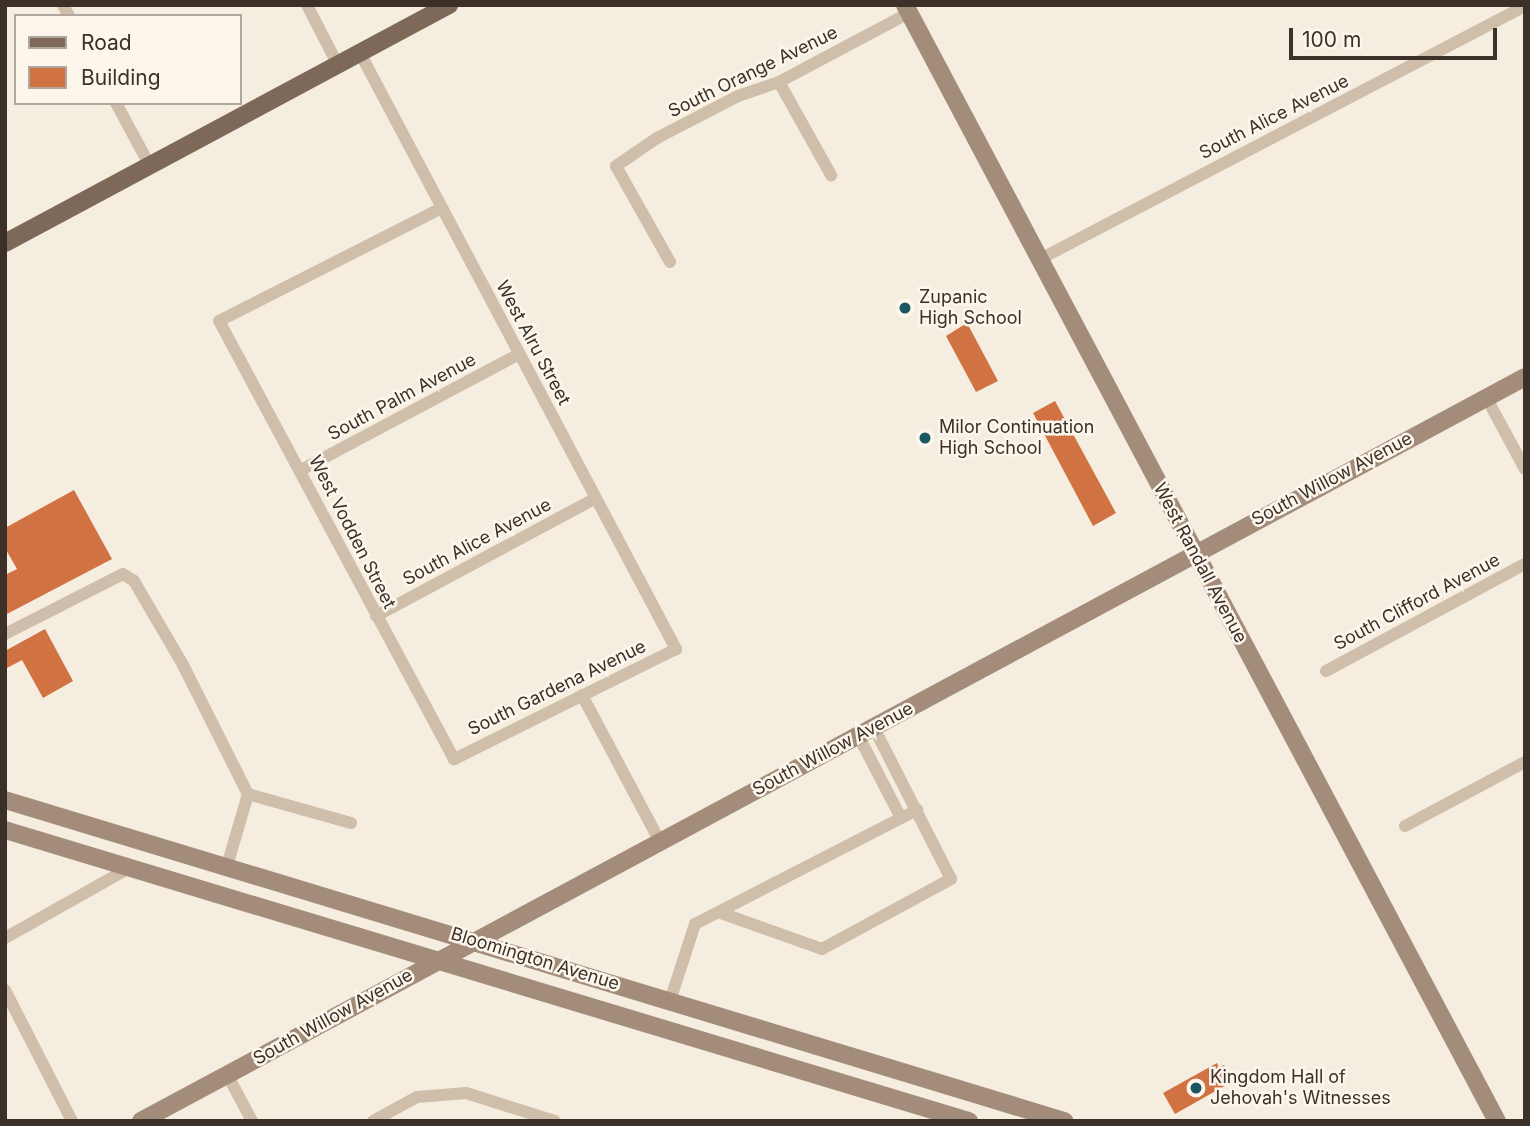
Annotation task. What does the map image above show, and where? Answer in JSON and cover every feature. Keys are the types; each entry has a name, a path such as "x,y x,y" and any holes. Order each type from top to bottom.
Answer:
{"main road":[{"path":"5,243 449,5"}],"street":[{"path":"307,5 338,65"},
{"name":"South Alice Avenue","path":"1040,260 1525,6"},
{"name":"West Randall Avenue","path":"907,9 1497,1121"},
{"name":"South Orange Avenue","path":"670,262 616,166 657,138 738,96 779,82 907,9"},
{"name":"West Alru Street","path":"360,53 594,499 676,649"},
{"path":"779,82 831,175"},
{"path":"117,105 150,166"},
{"name":"West Vodden Street","path":"442,208 219,321 454,759"},
{"name":"South Palm Avenue","path":"300,470 519,354"},
{"name":"South Willow Avenue","path":"141,1121 1194,552 1525,377"},
{"path":"1486,397 1525,469"},
{"name":"South Alice Avenue","path":"376,616 594,499"},
{"name":"South Clifford Avenue","path":"1326,671 1525,564"},
{"path":"5,634 110,578 123,574 134,581 248,794 227,866"},
{"name":"South Gardena Avenue","path":"454,759 676,649"},
{"path":"582,695 660,842"},
{"path":"721,913 822,949 835,945 951,879 917,810 866,730"},
{"path":"866,730 901,818"},
{"path":"1405,826 1525,762"},
{"path":"248,794 351,824"},
{"name":"Bloomington Avenue","path":"5,800 1064,1121"},
{"path":"670,1001 695,924 917,810"},
{"name":"Bloomington Avenue","path":"5,830 923,1114 969,1121"},
{"path":"5,937 131,867"},
{"path":"5,990 72,1121"},
{"path":"228,1076 252,1121"},
{"path":"373,1121 417,1097 466,1093 532,1118 555,1121"}],"building":[{"path":"967,323 998,381 976,392 946,336"},
{"path":"1055,401 1116,513 1093,526 1033,413"},
{"path":"74,490 112,559 5,615 5,575 17,569 5,548 5,528"},
{"path":"45,629 73,681 43,698 22,660 5,669 5,651"},
{"name":"Kingdom Hall of Jehovah's Witnesses","path":"1217,1063 1219,1068 1224,1065 1231,1077 1225,1079 1228,1084 1175,1114 1163,1093"}],"place":[{"name":"Zupanic High School","path":"905,308"},
{"name":"Milor Continuation High School","path":"925,438"},
{"name":"Kingdom Hall of Jehovah's Witnesses","path":"1196,1088"}]}
